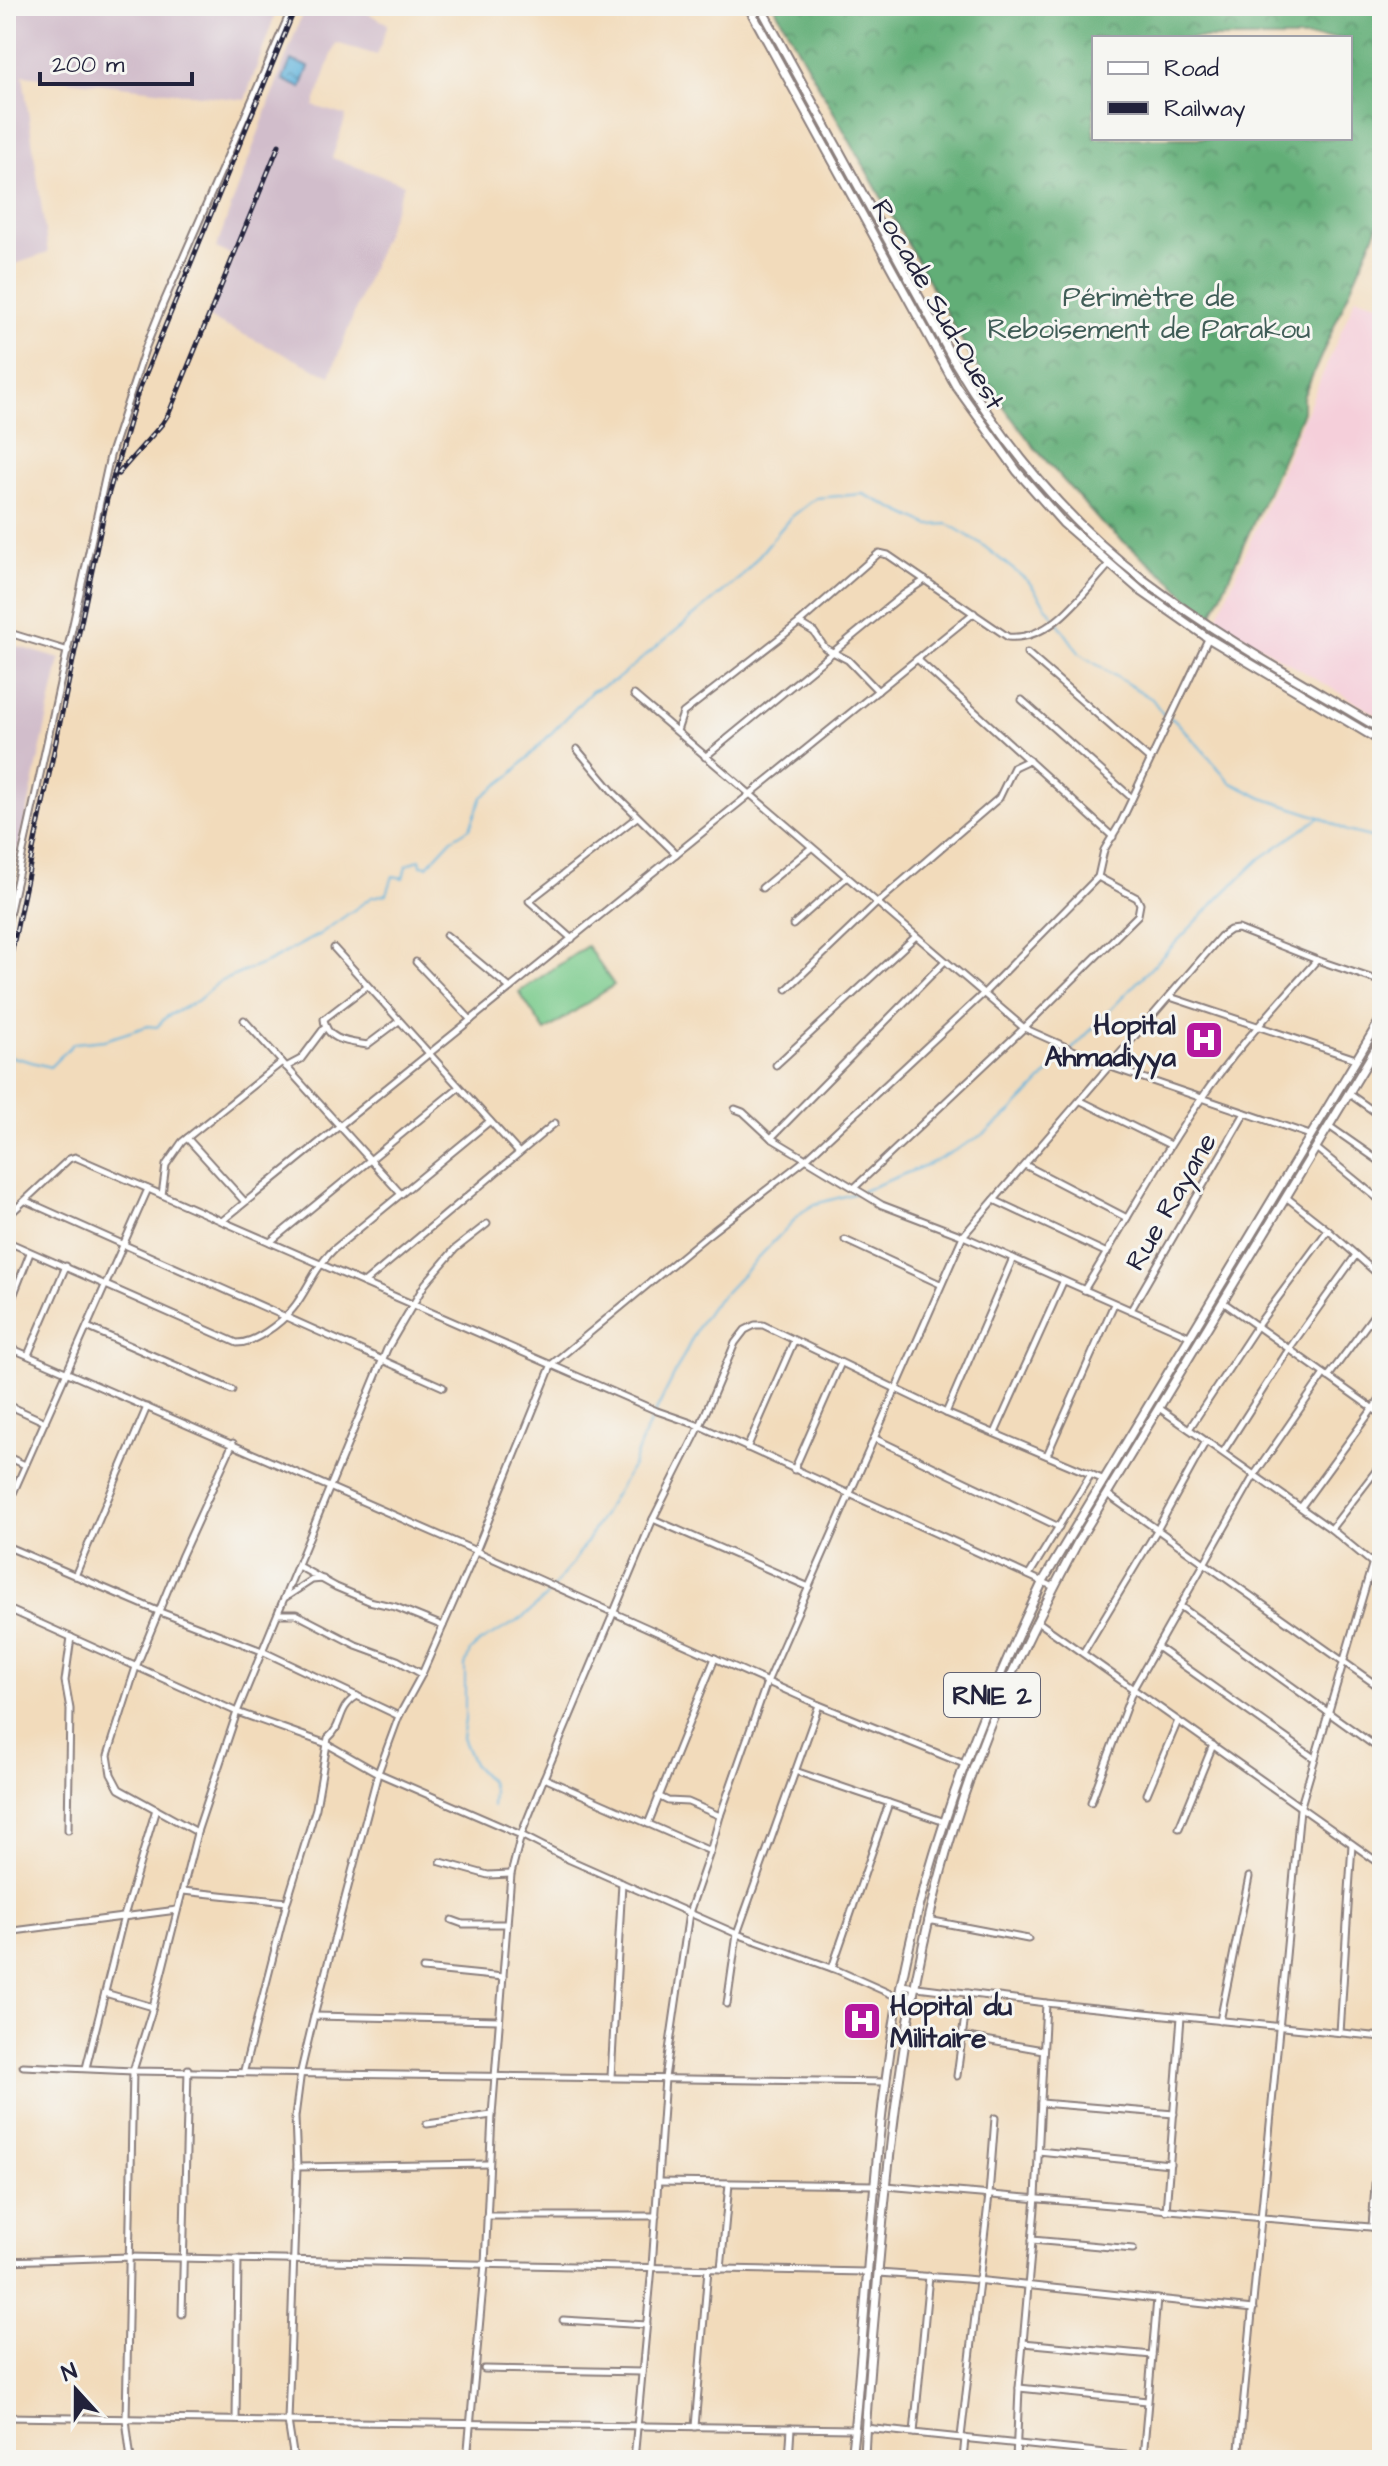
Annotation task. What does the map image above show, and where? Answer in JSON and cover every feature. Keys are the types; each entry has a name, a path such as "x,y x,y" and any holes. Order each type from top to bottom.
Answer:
{"main road":[{"name":"Rocade Sud-Ouest","path":"748,6 956,386 1017,471 1063,523 1109,565 1208,638 1382,742"},
{"name":"Rocade Sud-Ouest","path":"760,6 960,371 1033,473 1084,527 1143,580 1245,648 1382,730"},
{"name":"RNIE 2","path":"851,2460 873,2185 901,1985 917,1917 964,1764 1001,1672 1043,1581 1382,1017"},
{"name":"RNIE 2","path":"864,2460 885,2186 913,1988 927,1920 978,1755 1054,1587 1158,1408 1382,1038"}],"street":[{"path":"6,929 110,456 145,349 293,6"},
{"path":"677,732 683,713 799,623 879,553 888,555 1008,637 1018,638 1037,634 1062,616 1109,565"},
{"path":"705,757 925,580"},
{"path":"222,1221 974,613"},
{"path":"799,623 814,632 825,648 848,660 878,691"},
{"path":"6,632 68,651"},
{"path":"294,2460 288,2421 297,2167 295,2117 301,2071 378,1773 399,1716 422,1674 476,1551 552,1364 704,1238 805,1160 983,994 1098,877 1104,850 1151,760 1208,638"},
{"path":"1027,653 1151,760"},
{"path":"917,659 1113,837"},
{"path":"634,695 1024,1028 1111,1067 1310,1135"},
{"path":"1022,700 1132,798"},
{"path":"577,749 637,817 676,854"},
{"path":"787,989 876,904 999,798 1014,767 1029,760"},
{"path":"572,939 529,901 637,817"},
{"path":"762,888 811,848"},
{"path":"854,1188 1024,1028 1138,915 1140,904 1137,898 1098,877"},
{"path":"793,925 846,878"},
{"path":"634,2460 665,2078 689,1913 767,1682 963,1236 1221,936 1230,930 1238,929 1382,982"},
{"path":"446,935 510,988"},
{"path":"776,1065 915,937"},
{"path":"334,948 519,1153"},
{"path":"1084,1290 1201,1098 1257,1026 1317,960"},
{"path":"416,962 471,1020"},
{"path":"771,1138 945,962"},
{"path":"367,986 324,1019 325,1027 335,1038 367,1045 399,1021"},
{"path":"1170,997 1357,1060"},
{"path":"244,1020 401,1194"},
{"path":"162,1195 166,1165 187,1138 284,1065 301,1059 325,1027"},
{"path":"1374,1052 1382,1058"},
{"path":"270,1242 459,1087"},
{"path":"1348,1093 1382,1117"},
{"path":"1081,1101 1170,1145"},
{"path":"735,1109 743,1112 771,1138 882,1205 963,1236 1189,1336"},
{"name":"Rue Rayane","path":"1131,1310 1245,1113"},
{"path":"6,1241 237,1343 244,1343 261,1336 287,1317 304,1296 319,1263 490,1121"},
{"path":"364,1283 555,1123"},
{"path":"1329,1126 1382,1163"},
{"path":"187,1138 245,1202"},
{"path":"1316,1148 1382,1202"},
{"path":"6,1218 69,1159 75,1157 657,1411 700,1426 1054,1587"},
{"path":"1025,1165 1127,1218"},
{"path":"6,1509 148,1189"},
{"path":"1286,1197 1382,1278"},
{"path":"994,1200 1107,1253"},
{"path":"26,1201 443,1387"},
{"path":"131,2460 126,2419 133,2071 153,2007 197,1832 237,1712 329,1486 404,1315 440,1264 487,1224"},
{"path":"1189,1429 1257,1326 1328,1230"},
{"path":"845,1240 940,1284"},
{"path":"6,1314 30,1253"},
{"path":"1223,1452 1289,1349 1356,1255"},
{"path":"946,1413 1013,1258"},
{"path":"28,1355 66,1266"},
{"path":"995,1433 1063,1282"},
{"path":"1222,1302 1382,1415"},
{"path":"1047,1455 1114,1304"},
{"path":"1091,1802 1133,1689 1255,1474 1382,1304"},
{"path":"467,2460 485,2264 492,2115 511,1874 521,1835 613,1612 653,1519 700,1426 735,1343 745,1330 763,1325 946,1413 1102,1479"},
{"path":"87,1327 232,1390"},
{"path":"747,1448 794,1341"},
{"path":"6,1346 233,1443 819,1705 964,1764"},
{"path":"794,1470 841,1363"},
{"path":"1301,1507 1382,1396"},
{"path":"6,1404 45,1422"},
{"path":"75,1576 147,1407"},
{"path":"1158,1408 1301,1507 1382,1571"},
{"path":"874,1438 1059,1527"},
{"path":"1083,1653 1206,1441"},
{"path":"197,1832 119,1789 111,1774 108,1755 136,1667 233,1443"},
{"path":"6,1456 25,1465"},
{"path":"1331,1529 1382,1463"},
{"path":"1029,1575 1091,1474"},
{"path":"1107,1494 1382,1689"},
{"path":"653,1519 809,1587"},
{"path":"6,1546 160,1612 262,1651 399,1716"},
{"path":"1238,2460 1300,1809 1372,1565 1382,1552"},
{"path":"298,1566 369,1601 396,1607 443,1626"},
{"path":"284,1598 312,1580 324,1579"},
{"path":"1180,1606 1382,1751"},
{"path":"6,1608 237,1712 327,1744 378,1773 737,1934 832,1969 911,2003"},
{"path":"277,1614 296,1614 422,1674"},
{"path":"1036,1621 1382,1865"},
{"path":"68,1830 70,1709 65,1681 71,1637"},
{"path":"1157,1647 1314,1758"},
{"path":"648,1824 715,1658"},
{"path":"244,2070 287,1902 316,1808 328,1738 333,1734 345,1704 357,1696"},
{"path":"727,2004 737,1934 819,1705"},
{"path":"1147,1794 1178,1721"},
{"path":"1179,1828 1213,1745"},
{"path":"795,1771 945,1822"},
{"path":"544,1778 710,1852"},
{"path":"658,1796 668,1801 688,1802 720,1816"},
{"path":"832,1969 889,1803"},
{"path":"86,2068 124,1916 156,1809"},
{"path":"1340,2033 1352,1844"},
{"path":"441,1862 488,1875 511,1874"},
{"path":"1220,2021 1249,1877"},
{"path":"611,2077 622,1883"},
{"path":"183,1891 287,1902"},
{"path":"6,1932 177,1910"},
{"path":"452,1920 463,1924 507,1924"},
{"path":"927,1920 1028,1939"},
{"path":"423,1969 503,1977"},
{"path":"901,1985 1382,2037"},
{"path":"105,1993 153,2007"},
{"path":"957,2076 968,1993"},
{"path":"1016,2460 1019,2388 1036,2197 1046,2003"},
{"path":"314,2016 499,2020"},
{"path":"1166,2211 1181,2017"},
{"path":"962,2036 1043,2050"},
{"path":"23,2066 133,2071 188,2069 886,2082"},
{"path":"182,2314 188,2069"},
{"path":"1372,2227 1382,2089"},
{"path":"1041,2103 1174,2114"},
{"path":"427,2124 492,2115"},
{"path":"963,2460 995,2118"},
{"path":"1038,2151 1170,2164"},
{"path":"297,2167 489,2164"},
{"path":"658,2182 873,2185"},
{"path":"721,2269 729,2184"},
{"path":"885,2186 1382,2228"},
{"path":"487,2216 656,2216"},
{"path":"1032,2240 1133,2249"},
{"path":"6,2261 129,2257 866,2272"},
{"path":"236,2420 238,2259"},
{"path":"695,2427 708,2269"},
{"path":"878,2273 1253,2309"},
{"path":"914,2433 929,2276"},
{"path":"1143,2459 1157,2299"},
{"path":"563,2320 647,2325"},
{"path":"1023,2343 1152,2355"},
{"path":"484,2369 642,2372"},
{"path":"1019,2388 1147,2401"},
{"path":"6,2417 853,2429"},
{"path":"789,2460 791,2428"},
{"path":"865,2428 1174,2460"},
{"path":"1107,2460 1108,2452"}],"shaded area":[{"path":"6,6 278,6 245,100 23,75 48,253 6,267"},
{"path":"305,6 354,6 388,24 377,55 336,43 314,106 346,116 332,158 404,184 330,376 209,318 234,256 216,248"},
{"path":"1356,297 1382,304 1382,718 1216,620"},
{"path":"6,643 60,659 6,911"}],"green space":[{"name":"Périmètre de Reboisement de Parakou","path":"774,6 1382,6 1382,217 1303,397 1303,412 1209,622 1173,582 1101,523 1005,409 975,364"},
{"path":"587,946 614,985 545,1031 519,992"}],"water":[{"path":"291,60 309,67 301,88 283,80"}],"waterway":[{"path":"6,1055 50,1067 74,1043 105,1040 148,1026 157,1027 166,1017 197,1001 219,982 270,961 320,934 372,897 387,894 393,876 403,878 406,866 420,859 421,865 427,866 452,839 470,828 482,797 511,775 592,691 616,680 741,577 790,518 816,498 863,494 929,525 948,524 980,543 1029,582 1080,654 1152,699 1163,714 1176,721 1230,782 1262,798 1320,817 1347,831 1382,840"},
{"path":"1374,621 1375,640 1382,651"},
{"path":"492,1806 490,1782 473,1764 462,1738 465,1666 470,1651 521,1619 545,1598 577,1557 632,1467 644,1435 711,1307 802,1212 815,1204 860,1192 936,1161 984,1134 1011,1112 1261,858 1319,818"}],"railway":[{"path":"6,979 107,499 137,395 296,6"},
{"path":"118,474 169,413 279,145"}],"place":[{"name":"Hopital Ahmadiyya","path":"1204,1040"},
{"name":"Hopital du Militaire","path":"862,2021"}]}
